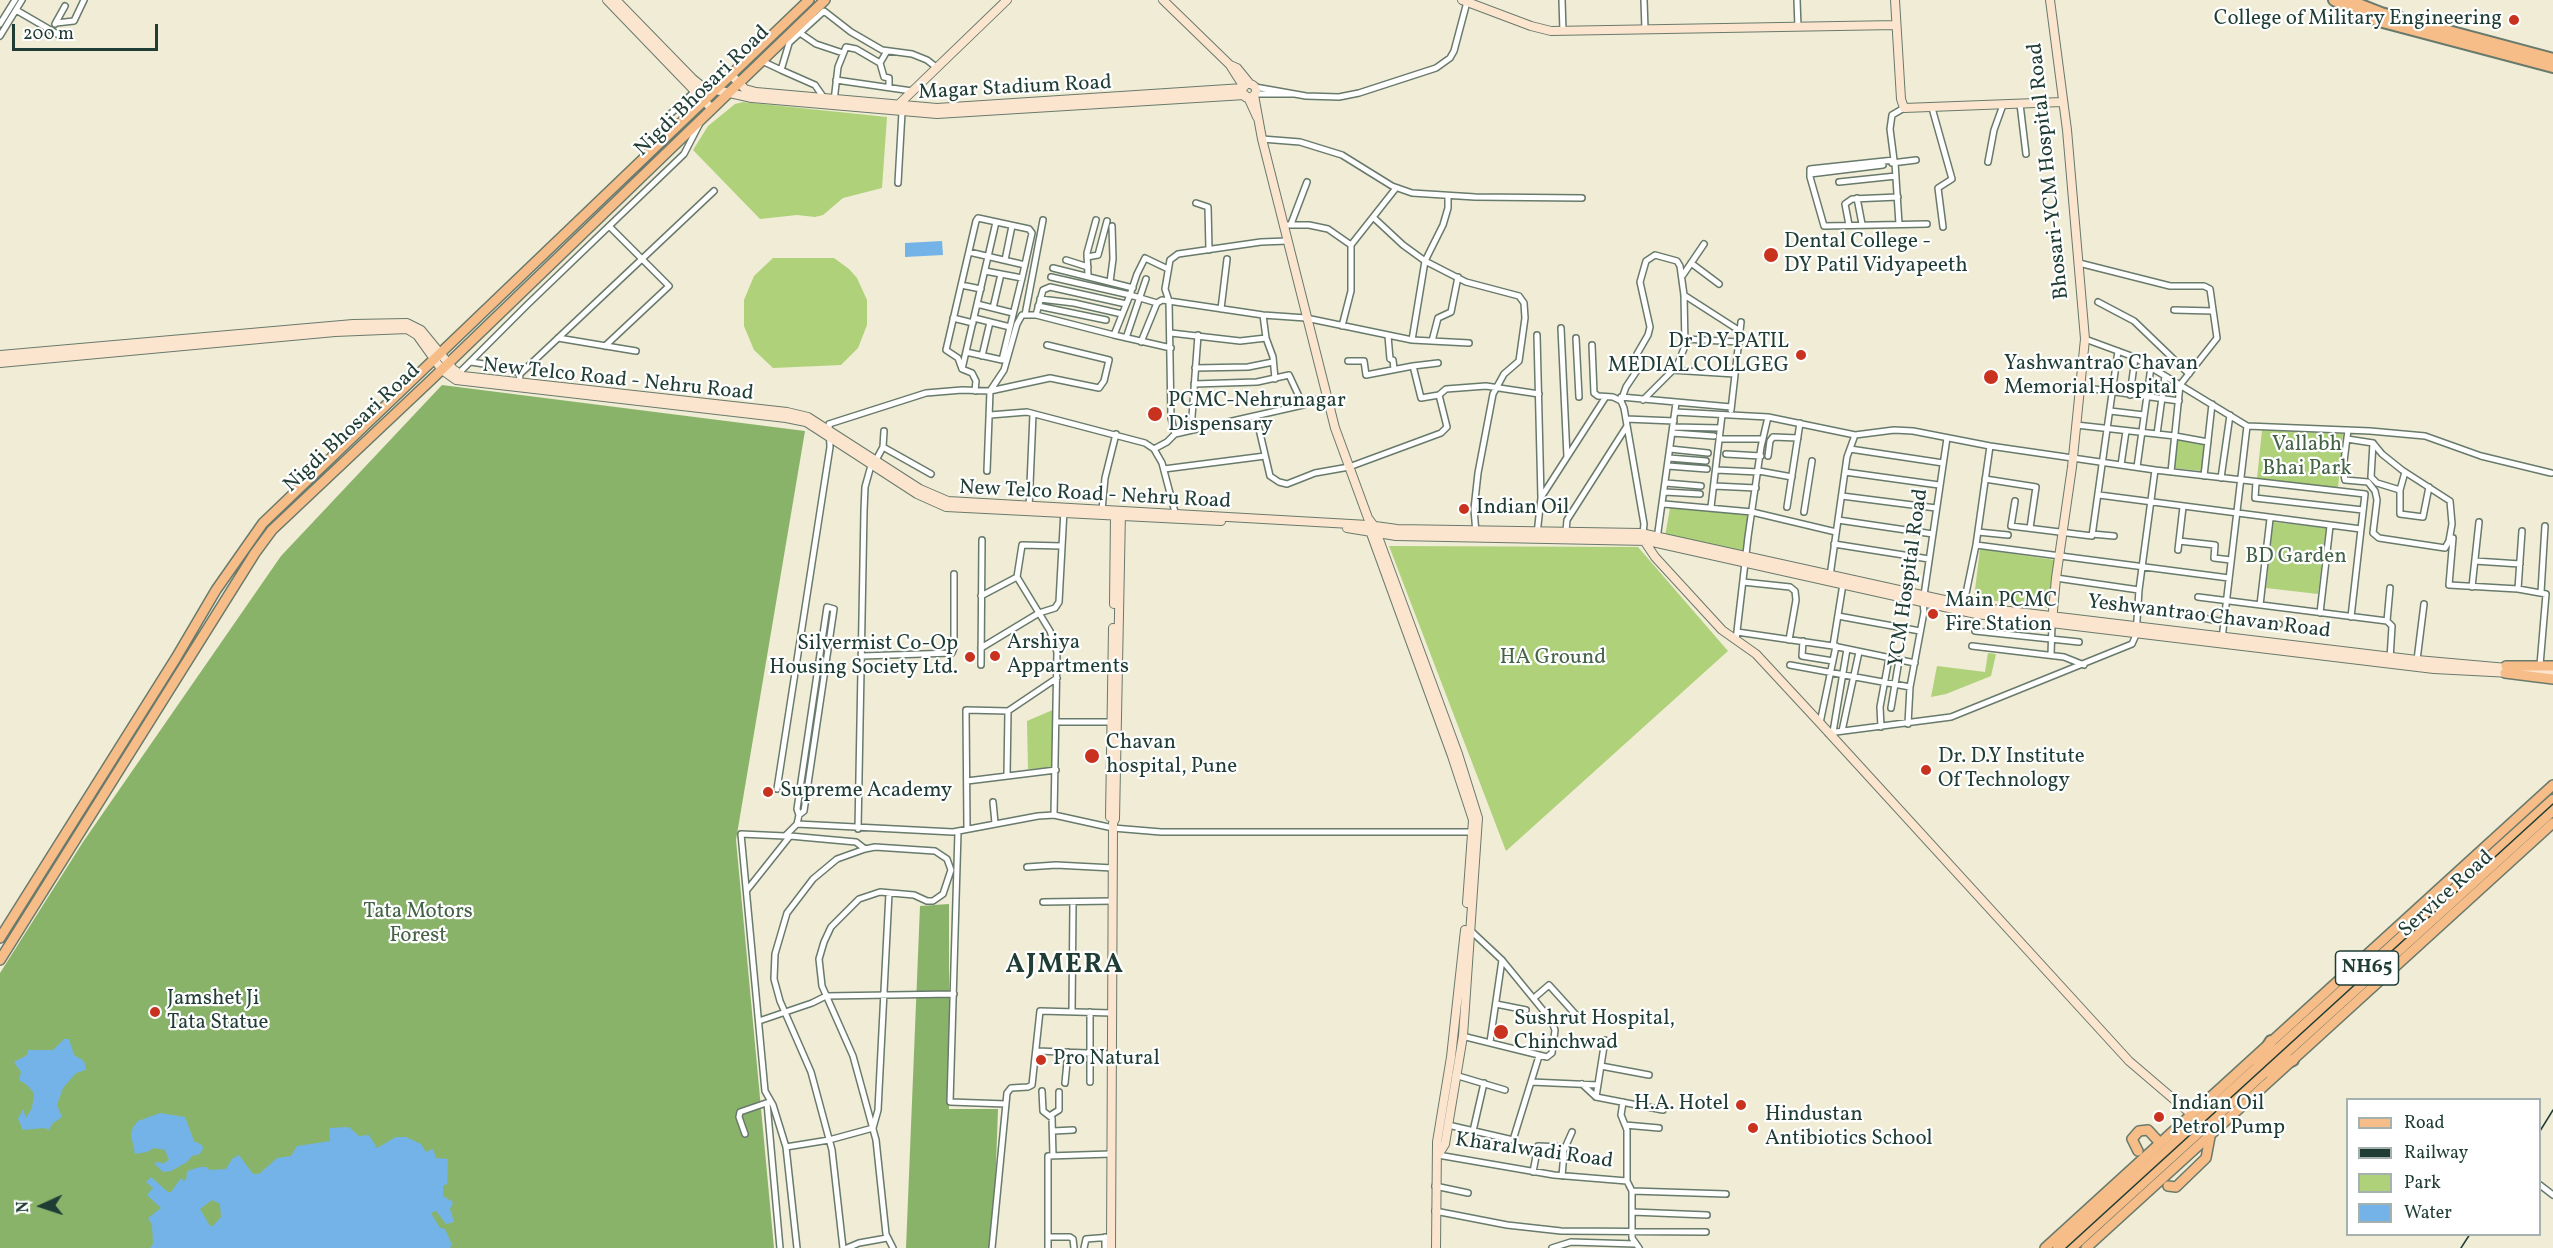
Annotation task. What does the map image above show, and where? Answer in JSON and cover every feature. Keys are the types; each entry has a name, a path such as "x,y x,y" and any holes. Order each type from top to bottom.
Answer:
{"highway":[{"path":"2334,0 2379,21 2553,59"},
{"path":"2348,0 2381,13 2522,54 2553,67"},
{"name":"NH65","path":"2255,1075 2553,800"},
{"name":"NH65","path":"2058,1248 2183,1140 2553,810"},
{"path":"2255,1075 2271,1041"},
{"path":"2255,1075 2293,1060"},
{"name":"NH65","path":"2071,1248 2183,1140"}],"main road":[{"name":"Nigdi Bhosari Road","path":"0,938 176,658 216,590 263,523 808,0"},
{"name":"Nigdi Bhosari Road","path":"0,960 185,664 272,530 728,93 789,38 825,0"},
{"path":"2505,670 2540,665 2553,666"},
{"path":"2505,670 2553,679"},
{"path":"2045,1248 2553,785"},
{"path":"2523,850 2553,823"},
{"path":"2523,850 2540,841 2553,830"},
{"name":"Service Road","path":"2086,1248 2523,850"},
{"path":"2138,1151 2132,1139 2139,1131 2148,1130 2160,1143"},
{"path":"2168,1186 2176,1187 2206,1158 2210,1137"}],"street":[{"path":"0,24 15,0"},
{"path":"0,36 22,0"},
{"path":"56,23 74,21 84,0"},
{"path":"607,0 712,110"},
{"name":"Magar Stadium Road","path":"616,0 703,87 717,88 752,98 834,102 897,109 1249,91 1286,91 1292,94 1333,97 1352,95 1436,68 1450,58 1454,51 1464,1"},
{"path":"898,183 897,109 936,67 1007,0"},
{"path":"1163,0 1230,65 1237,68 1258,109 1257,117 1262,139 1287,225 1287,241 1326,396 1452,756 1476,832 1455,1075 1445,1144 1438,1155"},
{"path":"1562,0 1563,31"},
{"path":"1644,0 1645,29"},
{"path":"1797,0 1798,27"},
{"path":"1895,0 1901,99 1904,108"},
{"name":"Bhosari-YCM Hospital Road","path":"2050,0 2067,130 2085,339 2072,458"},
{"path":"1464,1 1531,26 1563,31 1896,25"},
{"path":"49,29 56,23 64,6"},
{"path":"16,10 59,35"},
{"path":"781,70 789,38 800,33 824,11 853,33 887,51 912,54 927,60 936,67"},
{"path":"800,33 816,44 843,53"},
{"path":"834,102 836,80 843,53 853,33"},
{"path":"846,46 880,63 884,76 889,78 889,87"},
{"path":"880,63 887,51"},
{"path":"762,61 815,85 824,98"},
{"path":"731,75 739,84"},
{"path":"836,80 912,91"},
{"name":"Magar Stadium Road","path":"739,84 745,89 756,92 824,98 834,102"},
{"path":"666,118 694,92"},
{"path":"1899,224 1890,129 1892,115 1904,108 2062,102"},
{"path":"2020,104 2026,154"},
{"path":"1988,162 1994,130 2003,105"},
{"path":"1932,108 1952,179 1938,188 1943,227"},
{"path":"456,376 684,154 702,119"},
{"path":"1262,139 1300,142 1342,154 1396,188 1412,193 1448,196 1582,198"},
{"path":"1916,158 1809,169 1824,226 1927,224"},
{"path":"1839,182 1896,176"},
{"path":"1287,225 1307,182"},
{"path":"1342,326 1351,291 1351,245 1396,188"},
{"path":"471,362 510,368 520,381 558,338 714,191"},
{"path":"1412,340 1425,261 1443,225 1448,208 1448,196"},
{"path":"1849,225 1845,204 1852,199 1898,197"},
{"path":"1857,198 1862,224"},
{"path":"1196,203 1208,207 1209,250"},
{"path":"1377,214 1403,245 1425,261 1466,282 1519,296 1524,303 1525,318 1519,361 1504,374 1496,387 1478,473 1474,509 1476,534"},
{"path":"966,352 1002,360 1031,231 977,219 946,352 956,356 962,369 972,373 976,381 975,391"},
{"path":"987,471 990,391 1004,370 1019,320 1025,315 1043,220"},
{"path":"1088,275 1087,257 1096,220"},
{"path":"962,369 996,222"},
{"path":"1087,257 1098,255 1109,224 1113,259 1110,282"},
{"path":"1287,225 1328,229 1351,245"},
{"path":"605,346 669,286 609,226"},
{"path":"1005,260 1012,226"},
{"path":"1175,434 1172,418 1172,333 1169,301 1165,294 1170,260 1174,255 1261,242 1287,241"},
{"path":"1683,275 1704,244"},
{"path":"969,252 1025,265"},
{"path":"1644,400 1677,366 1685,339 1683,275 1677,261 1655,255 1646,261 1640,289 1650,327 1646,341 1636,354 1640,366 1621,399 1644,524 1643,537 1654,557 1722,630 1736,636 1756,654 1831,733 2129,1061 2191,1114"},
{"path":"1114,335 1145,258 1168,268"},
{"path":"1221,309 1227,259"},
{"path":"1066,260 1088,267"},
{"path":"1691,263 1719,284"},
{"path":"2079,263 2170,286 2206,286 2210,291 2217,338 2180,385 2171,472"},
{"path":"1053,268 1133,288"},
{"path":"985,270 1022,278"},
{"path":"993,308 1001,274"},
{"path":"1050,277 1157,303 1169,301 1263,315 1306,318 1412,340 1469,343"},
{"path":"1432,341 1438,318 1450,312 1458,277"},
{"path":"1126,338 1146,279"},
{"path":"961,285 981,289"},
{"path":"1036,315 1043,290 1050,287 1126,304"},
{"path":"1684,295 1740,331"},
{"path":"518,296 527,305"},
{"path":"1040,299 1074,303 1122,314"},
{"path":"2098,302 2134,321 2189,374"},
{"path":"1141,342 1157,303"},
{"path":"977,304 1013,313"},
{"path":"1038,306 1106,320"},
{"path":"2175,310 2213,311"},
{"path":"1025,315 1036,315 1171,348"},
{"path":"1263,315 1275,379"},
{"path":"953,318 990,322 1010,327"},
{"path":"0,355 400,322 414,325 421,330 438,356"},
{"path":"982,356 990,322"},
{"path":"1730,416 1741,322"},
{"path":"1561,328 1567,457"},
{"path":"0,363 335,332 407,329 417,335 438,356"},
{"path":"1172,333 1240,341 1266,338"},
{"path":"1191,430 1198,335"},
{"path":"1537,335 1541,498 1537,535"},
{"path":"1388,336 1390,359 1393,360 1394,369"},
{"path":"558,338 636,351"},
{"path":"1576,338 1579,397"},
{"path":"1685,339 1738,342"},
{"path":"2085,339 2135,358 2247,426 2370,431 2432,438 2481,456 2551,473"},
{"path":"777,789 830,447 828,432 832,421 861,416 920,395 990,391 1050,378 1099,388 1104,381 1109,360 1047,345"},
{"path":"1592,345 1593,389 1598,396 1731,408"},
{"path":"2092,534 2118,351"},
{"name":"New Telco Road - Nehru Road","path":"438,356 456,376 520,381 799,420 828,432 875,461 917,494 965,509 1064,511 1476,534 1643,537"},
{"path":"2130,395 2135,358"},
{"path":"1348,361 1364,361 1366,375 1438,363"},
{"path":"1195,369 1248,367 1273,362"},
{"path":"1413,366 1421,398 1439,394 1446,389 1496,387 1539,394"},
{"path":"2137,467 2151,367"},
{"path":"1563,370 1577,369"},
{"path":"1671,370 1735,374"},
{"path":"1194,384 1246,383 1289,375 1303,405"},
{"path":"2157,434 2165,376"},
{"path":"2080,387 2179,401"},
{"path":"1256,416 1270,476 1284,484 1315,473 1349,467 1442,433 1447,427 1439,394"},
{"path":"1154,449 1167,442 1175,434 1303,405 1326,396"},
{"path":"1541,498 1605,398"},
{"path":"1657,539 1664,504 1676,403"},
{"path":"2204,476 2212,404"},
{"path":"2110,411 2144,415"},
{"path":"990,415 1027,412 1137,439 1154,449 1164,469 1176,517"},
{"path":"1674,412 1768,417 1855,435 1904,430 1990,446 2155,470 2365,494 2351,617"},
{"path":"1029,510 1033,414"},
{"path":"1711,507 1716,470 1717,437 1722,415"},
{"path":"2221,478 2230,415"},
{"path":"1736,636 1752,512 1768,417"},
{"path":"1627,422 1673,427 1720,428"},
{"path":"1566,531 1567,520 1627,422"},
{"path":"1787,507 1800,423"},
{"path":"2076,425 2208,442"},
{"path":"2221,641 2247,426"},
{"path":"1673,427 1717,437 1763,439"},
{"path":"858,829 865,487 875,461 886,449 884,430"},
{"path":"2348,430 2343,469 2349,491"},
{"path":"2121,465 2126,431"},
{"path":"1102,510 1105,477 1116,434"},
{"path":"1829,577 1845,472 1855,435"},
{"path":"1768,456 1770,441 1773,438 1798,438"},
{"name":"YCM Hospital Road","path":"1908,724 1910,687 1947,438"},
{"path":"2345,480 2368,482 2375,491 2377,500 2372,526 2373,533 2379,538 2445,548 2451,532 2450,501 2405,472 2382,454 2373,442 2347,439"},
{"path":"2373,442 2371,477 2377,483 2400,490"},
{"path":"1962,608 1976,545 1990,446"},
{"path":"886,449 931,474"},
{"path":"1670,449 1708,453"},
{"path":"1850,449 1943,464"},
{"path":"1726,454 1761,456"},
{"path":"1164,469 1265,456"},
{"path":"1669,458 1706,461"},
{"path":"2051,655 2056,578 2072,458"},
{"path":"1804,512 1812,461"},
{"path":"1668,466 1707,469"},
{"path":"1716,470 1759,471 1792,477"},
{"path":"1831,733 1951,717 2127,648 2132,644 2136,631 2139,590 2155,470"},
{"path":"1845,472 1939,485"},
{"path":"2405,472 2400,490 2400,514 2423,517 2429,487"},
{"path":"1985,479 2036,487 2030,528"},
{"path":"2256,482 2255,498 2363,510"},
{"path":"1666,483 1701,486"},
{"path":"1714,486 1756,488"},
{"path":"1665,492 1700,494"},
{"path":"2099,495 2361,529"},
{"path":"1842,496 1936,508"},
{"path":"2015,501 2011,526 2092,536 2092,534 2114,536"},
{"path":"1664,504 1752,512 1836,532"},
{"path":"2178,550 2183,507"},
{"name":"New Telco Road - Nehru Road","path":"1064,511 1102,510 1118,514"},
{"path":"981,648 1039,613 1055,608 1059,602 1064,511"},
{"path":"1105,1248 1108,1237 1111,1154 1113,826 1110,820 1118,514"},
{"path":"2260,605 2270,519"},
{"path":"1838,520 1933,534"},
{"path":"2472,587 2479,522"},
{"path":"2455,523 2449,585 2518,589 2541,592 2546,596 2540,665"},
{"path":"2320,612 2330,526"},
{"path":"2541,592 2545,526"},
{"name":"New Telco Road - Nehru Road","path":"1537,535 1566,531 1643,537"},
{"path":"2518,589 2522,531"},
{"path":"1978,532 2008,535"},
{"name":"Yeshwantrao Chavan Road","path":"1643,537 1962,608 2052,621 2390,660 2553,672"},
{"path":"981,665 982,540"},
{"path":"2179,541 2215,545 2214,558 2231,560"},
{"path":"1834,544 1929,559"},
{"path":"1054,815 1057,722 1056,644 1017,577 1022,545 1062,546"},
{"path":"1976,545 2229,578"},
{"path":"2475,561 2520,564"},
{"path":"862,656 951,653 954,648 954,574"},
{"path":"981,596 1017,577"},
{"name":"Yeshwantrao Chavan Road","path":"1829,577 1843,584 1924,599"},
{"path":"2056,578 2139,590"},
{"path":"1743,582 1790,587 1795,591 1796,600 1789,640"},
{"path":"1820,723 1833,661 1843,584"},
{"path":"2387,621 2390,588"},
{"path":"2198,597 2387,621 2392,626 2390,660"},
{"path":"2417,660 2424,603"},
{"path":"797,1248 786,1147 765,1091 741,834 785,836 797,824 804,811 834,609 826,607 797,809 800,815"},
{"path":"2186,615 2279,624"},
{"path":"1838,616 1920,631"},
{"path":"2544,626 2553,626"},
{"path":"1975,631 2079,642"},
{"path":"1736,636 1803,641 1915,663"},
{"path":"1803,641 1802,656 1833,661"},
{"path":"1972,646 2069,658 2084,665"},
{"path":"1831,733 1847,649"},
{"path":"1842,731 1859,652"},
{"path":"1881,727 1880,707 1889,658"},
{"path":"819,660 827,661"},
{"path":"1891,708 1899,660"},
{"name":"Yeshwantrao Chavan Road","path":"2390,660 2417,660 2505,670"},
{"path":"1790,665 1910,687"},
{"path":"968,828 966,710 1008,711 1057,678"},
{"path":"1007,775 1008,711"},
{"path":"1057,722 1112,719"},
{"path":"807,742 814,742"},
{"path":"967,780 1056,770"},
{"path":"801,782 808,784"},
{"path":"993,802 995,823"},
{"path":"797,824 858,829 957,832 995,823 1054,815 1161,832 1476,832"},
{"path":"957,832 951,1102 1006,1104"},
{"path":"747,890 790,836 856,842 865,849"},
{"path":"887,1238 845,1248 837,1209 834,1162 829,1140 811,1072 784,1013 777,991 774,966 777,939 787,913 801,893 823,869 837,859 865,849 934,851 947,859 950,864 947,887 939,899 927,901 914,895 889,893 874,893 859,899 846,910 827,934 821,950 819,966 826,996 853,1056 873,1128 879,1157 887,1238 893,1248"},
{"path":"1027,867 1056,865 1113,868"},
{"path":"873,1128 878,1110 889,893"},
{"path":"1043,903 1113,901"},
{"path":"1072,903 1072,1012"},
{"path":"1458,1035 1539,1056 1551,1056 1555,1030 1553,1023 1502,960 1467,929"},
{"path":"1490,1042 1502,960"},
{"path":"1534,998 1549,985 1576,1016"},
{"path":"759,1021 826,996 954,994"},
{"path":"1496,1004 1526,1010"},
{"path":"992,1248 1006,1104 1010,1089 1031,1086 1040,1011 1112,1013"},
{"path":"1090,1012 1090,1082"},
{"path":"1436,1248 1437,1142 1458,1035"},
{"path":"1596,1097 1605,1040"},
{"path":"1037,1051 1112,1054"},
{"path":"1065,1083 1068,1052"},
{"path":"1448,1125 1513,1140 1539,1056"},
{"path":"1601,1066 1649,1075"},
{"path":"1455,1075 1505,1090"},
{"path":"1531,1082 1598,1085"},
{"path":"1473,1131 1484,1083"},
{"path":"1582,1084 1596,1097 1663,1110"},
{"path":"1042,1092 1043,1112 1051,1115"},
{"path":"1051,1115 1059,1110 1059,1092"},
{"path":"745,1134 739,1117 740,1112 769,1102"},
{"path":"769,1102 780,1248"},
{"path":"1623,1102 1621,1115 1627,1130 1627,1181"},
{"path":"1051,1115 1053,1156"},
{"path":"1625,1125 1659,1128"},
{"path":"786,1147 829,1140 873,1128"},
{"path":"1053,1131 1073,1130"},
{"path":"1562,1176 1564,1150 1572,1132"},
{"path":"1533,1172 1538,1146 1562,1147 1564,1150"},
{"path":"1048,1248 1048,1156 1111,1154"},
{"name":"Kharalwadi Road","path":"1438,1155 1562,1176 1627,1181 1632,1191 1632,1232 1637,1246"},
{"path":"1435,1186 1468,1193"},
{"path":"2541,1186 2553,1195"},
{"path":"1632,1191 1726,1194"},
{"path":"1435,1211 1529,1228 1578,1232 1706,1232"},
{"path":"1632,1212 1707,1215"},
{"path":"1048,1237 1072,1238 1074,1248"},
{"path":"1084,1248 1086,1239 1108,1237"},
{"path":"1108,1237 1111,1248"},
{"path":"1552,1248 1571,1242 1637,1246"}],"green space":[{"path":"743,102 887,117 882,188 843,198 823,215 760,219 693,150 708,126 735,104"},
{"path":"773,258 834,258 857,278 867,300 867,325 858,348 841,365 773,368 754,350 744,326 744,300 754,276"},
{"name":"Tata Motors Forest","path":"442,385 805,431 736,840 774,1248 0,1248 0,973 83,842 281,556"},
{"name":"Vallabh Bhai Park","path":"2262,430 2343,434 2338,488 2257,479"},
{"path":"2177,439 2206,442 2202,471 2174,468"},
{"path":"1670,508 1749,515 1745,554 1665,536"},
{"name":"BD Garden","path":"2273,522 2326,528 2318,594 2266,588"},
{"name":"HA Ground","path":"1389,546 1638,547 1728,651 1506,851"},
{"path":"1980,549 2055,560 2048,608 1974,598"},
{"path":"1988,653 1996,654 1991,676 1946,694 1931,697 1937,666 1985,672"},
{"path":"1055,709 1054,768 1028,769 1027,721"},
{"path":"949,904 949,1109 998,1109 993,1248 906,1248 920,906"}],"water":[{"path":"942,241 943,255 905,257 905,243"},
{"path":"64,1039 69,1039 74,1055 84,1061 86,1070 76,1073 63,1088 57,1105 62,1117 52,1124 49,1130 44,1128 23,1130 18,1119 23,1109 26,1118 32,1108 34,1093 19,1080 21,1072 14,1062 27,1055 28,1050 53,1050"},
{"path":"160,1113 185,1117 194,1141 203,1148 200,1154 192,1156 187,1162 171,1171 163,1172 154,1163 162,1164 169,1160 165,1150 154,1148 135,1154 131,1135 138,1121"},
{"path":"349,1127 359,1136 369,1135 377,1148 396,1137 406,1137 421,1144 426,1152 433,1149 436,1158 448,1159 447,1184 443,1186 443,1196 453,1202 450,1209 454,1222 446,1224 436,1211 431,1213 440,1228 445,1229 452,1245 450,1248 150,1248 153,1244 152,1225 148,1218 161,1208 147,1195 153,1188 146,1182 151,1177 171,1192 181,1178 186,1180 187,1171 200,1167 210,1170 226,1169 232,1159 239,1155 253,1174 259,1174 277,1158 291,1156 297,1146 330,1141 329,1128","holes":["212,1200 220,1204 221,1217 213,1226 210,1226 200,1209"]}],"railway":[{"path":"2066,1248 2553,804"},
{"path":"2541,1129 2553,1110"},
{"path":"2461,1248 2469,1236"}],"place":[{"name":"College of Military Engineering","path":"2514,20"},
{"name":"Dental College - DY Patil Vidyapeeth","path":"1771,255"},
{"name":"Dr D Y PATIL MEDIAL COLLGEG","path":"1801,355"},
{"name":"Yashwantrao Chavan Memorial Hospital","path":"1991,377"},
{"name":"PCMC-Nehrunagar Dispensary","path":"1155,414"},
{"name":"Indian Oil","path":"1464,509"},
{"name":"Main PCMC Fire Station","path":"1933,614"},
{"name":"Arshiya Appartments","path":"995,656"},
{"name":"Silvermist Co-Op Housing Society Ltd.","path":"970,657"},
{"name":"Chavan hospital, Pune","path":"1092,756"},
{"name":"Dr. D.Y Institute Of Technology","path":"1926,770"},
{"name":"Supreme Academy","path":"768,792"},
{"name":"Jamshet Ji Tata Statue","path":"155,1012"},
{"name":"Sushrut Hospital, Chinchwad","path":"1501,1032"},
{"name":"Pro Natural","path":"1041,1060"},
{"name":"H.A. Hotel","path":"1741,1105"},
{"name":"Indian Oil Petrol Pump","path":"2159,1117"},
{"name":"Hindustan Antibiotics School","path":"1753,1128"}],"district":[{"name":"AJMERA","path":"1065,967"}]}
